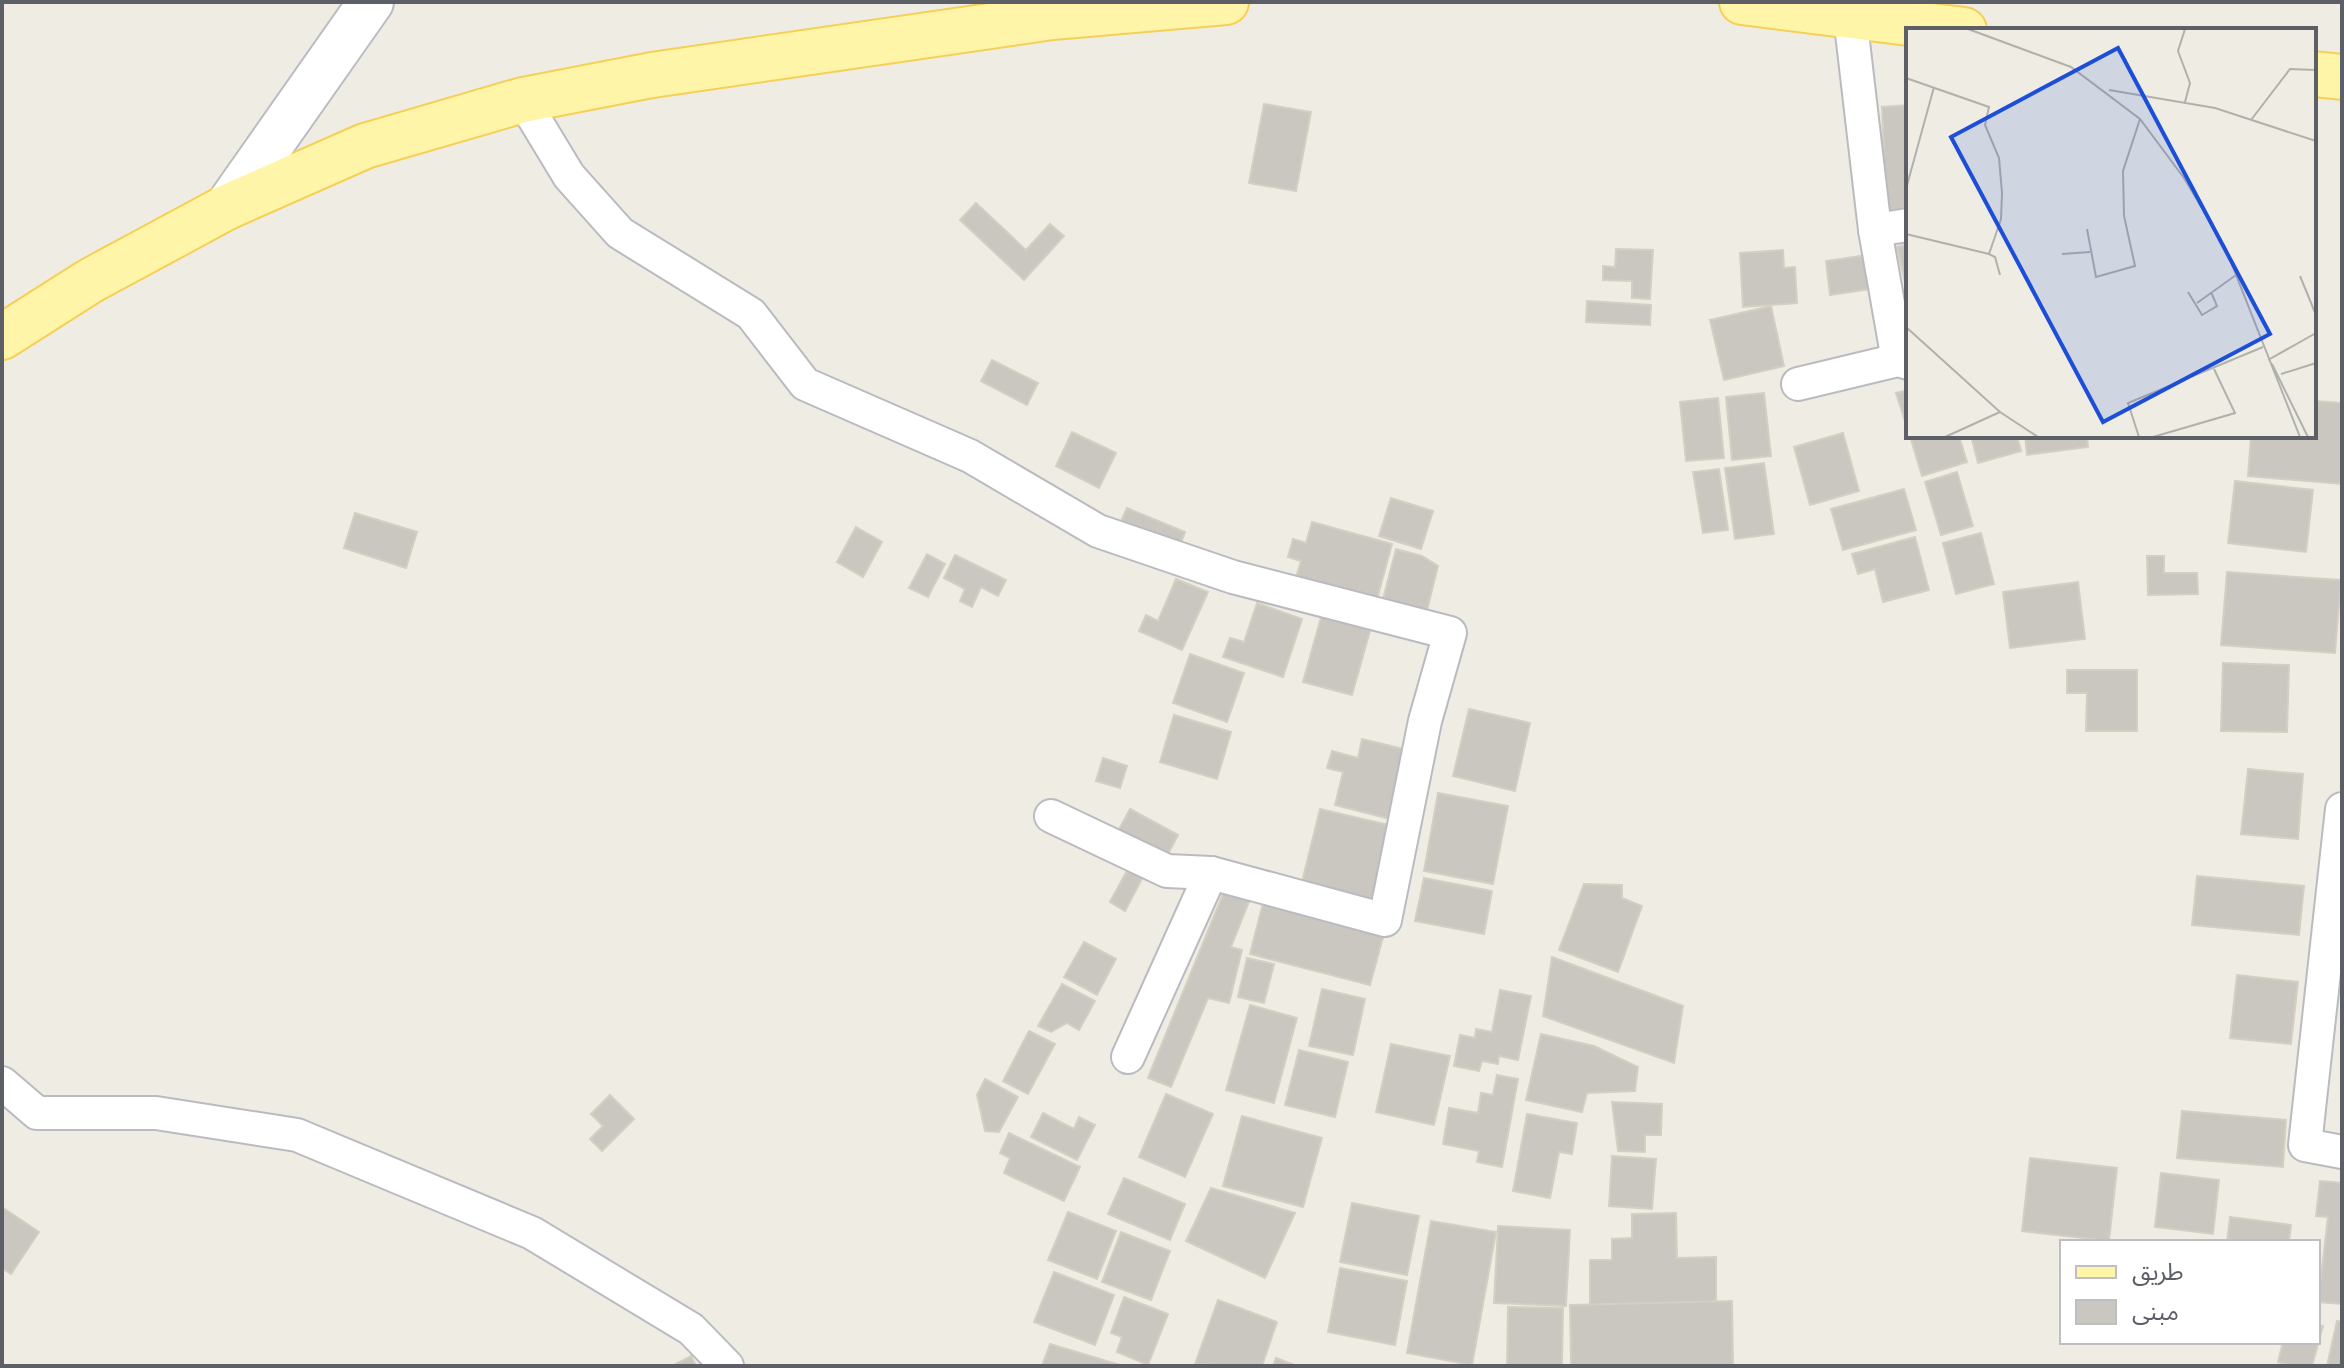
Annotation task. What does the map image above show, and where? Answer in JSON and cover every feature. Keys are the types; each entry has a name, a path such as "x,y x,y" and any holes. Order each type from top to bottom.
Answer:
{"main road":[{"path":"227,207 371,2"},
{"path":"2,337 90,281 227,207 365,146 523,100 652,75 1052,17 1226,2"},
{"path":"1742,2 1948,28"},
{"path":"2316,74 2342,77"}],"street":[{"path":"1798,384 1903,361 1875,230 1850,16"},
{"path":"523,100 569,176 620,233 751,314 805,384 970,456 1098,531 1233,577 1450,633 1425,721 1385,920 1211,873 1167,871 1051,816"},
{"path":"1875,230 1906,225"},
{"path":"2342,809 2305,1145 2342,1152"},
{"path":"1128,1057 1211,873"},
{"path":"2,1083 37,1113 156,1113 297,1135 532,1233 691,1329 727,1366"}],"building":[{"path":"1264,104 1311,112 1296,191 1249,183"},
{"path":"1906,105 1906,209 1886,210 1882,107"},
{"path":"976,203 1026,250 1050,224 1064,236 1024,280 960,220"},
{"path":"1906,245 1906,287 1897,247"},
{"path":"1616,249 1653,250 1650,299 1632,298 1632,281 1603,280 1603,266 1615,267"},
{"path":"1783,250 1784,268 1795,267 1797,303 1743,307 1740,253"},
{"path":"1867,255 1871,289 1830,295 1826,261"},
{"path":"1587,301 1651,305 1650,325 1586,322"},
{"path":"1771,306 1784,366 1724,380 1710,320"},
{"path":"992,360 1038,383 1027,405 981,381"},
{"path":"1906,390 1906,425 1896,393"},
{"path":"1764,393 1771,456 1732,460 1726,397"},
{"path":"1718,398 1724,458 1686,461 1680,402"},
{"path":"2316,401 2342,403 2342,484 2248,476 2251,438 2316,438"},
{"path":"1072,432 1116,453 1099,488 1056,466"},
{"path":"1843,433 1859,491 1810,505 1794,447"},
{"path":"1911,438 1960,438 1967,462 1922,476"},
{"path":"1972,438 2018,438 2021,451 1978,463"},
{"path":"2025,438 2087,438 2088,447 2027,455"},
{"path":"1764,463 1774,534 1735,539 1725,468"},
{"path":"1719,469 1728,530 1703,533 1693,472"},
{"path":"1957,472 1973,526 1941,535 1925,482"},
{"path":"2235,481 2313,490 2306,552 2228,543"},
{"path":"1904,489 1916,530 1843,550 1831,509"},
{"path":"1391,498 1433,511 1421,549 1379,536"},
{"path":"1127,508 1185,532 1177,553 1118,528"},
{"path":"355,513 417,532 406,568 344,548"},
{"path":"1312,522 1392,544 1376,603 1295,581 1301,561 1288,557 1293,539 1306,543"},
{"path":"856,527 882,542 863,577 837,562"},
{"path":"1981,533 1994,584 1956,594 1943,543"},
{"path":"1915,537 1929,590 1883,602 1875,569 1858,574 1852,554"},
{"path":"1396,549 1422,556 1438,566 1426,614 1382,603"},
{"path":"927,554 945,564 928,597 909,588"},
{"path":"955,555 1006,580 998,596 981,587 972,607 960,601 965,589 944,578"},
{"path":"2147,556 2164,556 2164,573 2197,573 2198,594 2148,595"},
{"path":"2227,572 2341,580 2335,653 2221,645"},
{"path":"1176,579 1208,592 1182,650 1139,631 1146,615 1158,621"},
{"path":"2078,582 2085,639 2010,648 2003,592"},
{"path":"1257,603 1302,619 1283,677 1223,657 1230,638 1244,642"},
{"path":"1323,610 1372,624 1352,695 1303,682"},
{"path":"1190,654 1244,673 1227,722 1173,703"},
{"path":"2223,663 2289,665 2287,732 2221,731"},
{"path":"2067,670 2137,670 2137,731 2086,731 2087,693 2067,693"},
{"path":"1469,709 1530,723 1515,791 1453,776"},
{"path":"1174,715 1231,732 1217,779 1160,762"},
{"path":"1362,739 1412,751 1394,820 1335,805 1343,772 1327,768 1332,751 1358,758"},
{"path":"1103,758 1127,766 1120,788 1096,781"},
{"path":"2248,769 2303,774 2298,839 2241,834"},
{"path":"1438,793 1508,806 1493,884 1424,871"},
{"path":"1130,809 1178,835 1167,856 1118,831"},
{"path":"1320,809 1397,827 1379,904 1301,886"},
{"path":"1130,865 1145,873 1125,911 1110,902"},
{"path":"2197,876 2304,886 2299,935 2192,925"},
{"path":"1424,878 1492,891 1484,934 1415,921"},
{"path":"1584,884 1622,885 1622,898 1642,906 1618,972 1559,950"},
{"path":"1225,889 1250,899 1231,947 1242,950 1229,1003 1208,998 1171,1087 1148,1078"},
{"path":"1264,899 1385,930 1370,985 1250,954"},
{"path":"1084,942 1116,959 1097,995 1064,977"},
{"path":"1552,957 1683,1006 1674,1063 1543,1016"},
{"path":"1247,958 1274,964 1264,1003 1238,997"},
{"path":"2237,975 2298,982 2291,1044 2230,1038"},
{"path":"1062,984 1095,1001 1079,1030 1067,1023 1051,1032 1038,1026"},
{"path":"1322,989 1365,999 1353,1055 1309,1046"},
{"path":"1500,990 1531,996 1518,1060 1499,1056 1498,1064 1482,1061 1479,1071 1454,1066 1460,1035 1475,1038 1476,1029 1492,1032"},
{"path":"1250,1005 1297,1018 1274,1103 1226,1090"},
{"path":"1029,1031 1055,1044 1028,1094 1003,1081"},
{"path":"1541,1034 1594,1046 1638,1067 1635,1091 1587,1093 1582,1112 1526,1100"},
{"path":"1391,1044 1450,1056 1434,1125 1376,1112"},
{"path":"1299,1050 1348,1062 1335,1117 1285,1105"},
{"path":"1497,1075 1518,1079 1502,1167 1477,1162 1479,1151 1443,1144 1449,1108 1478,1113 1481,1093 1493,1095"},
{"path":"985,1079 1018,1097 999,1132 985,1131 977,1095"},
{"path":"1166,1094 1213,1114 1185,1177 1139,1157"},
{"path":"610,1095 634,1119 602,1151 590,1139 603,1126 591,1114"},
{"path":"1612,1102 1662,1104 1661,1135 1645,1135 1645,1152 1618,1151"},
{"path":"2182,1111 2286,1120 2283,1167 2177,1158"},
{"path":"1043,1113 1074,1129 1079,1117 1095,1125 1077,1160 1031,1137"},
{"path":"1527,1114 1577,1123 1572,1154 1559,1152 1550,1198 1513,1191"},
{"path":"1242,1116 1322,1138 1303,1207 1223,1186"},
{"path":"1009,1133 1080,1167 1064,1201 1004,1173 1010,1158 1000,1153"},
{"path":"1612,1156 1656,1159 1652,1209 1609,1206"},
{"path":"2030,1158 2117,1168 2109,1240 2022,1231"},
{"path":"2161,1173 2219,1180 2213,1234 2155,1227"},
{"path":"1124,1178 1185,1204 1170,1240 1108,1214"},
{"path":"2320,1181 2342,1183 2342,1304 2320,1302 2328,1217 2316,1216"},
{"path":"1211,1188 1295,1213 1265,1278 1186,1241"},
{"path":"1352,1203 1419,1216 1407,1275 1340,1262"},
{"path":"2,1207 39,1232 11,1274 2,1268"},
{"path":"1068,1212 1116,1231 1097,1279 1048,1260"},
{"path":"1676,1213 1677,1258 1716,1257 1716,1302 1590,1305 1590,1260 1612,1260 1612,1239 1632,1238 1632,1214"},
{"path":"2230,1217 2291,1225 2289,1240 2227,1240"},
{"path":"1431,1221 1496,1232 1472,1365 1407,1353"},
{"path":"1498,1226 1570,1230 1566,1306 1494,1303"},
{"path":"1121,1232 1170,1251 1151,1300 1102,1282"},
{"path":"1340,1268 1407,1281 1395,1345 1328,1332"},
{"path":"1054,1272 1114,1295 1095,1345 1034,1322"},
{"path":"1124,1297 1168,1314 1148,1365 1117,1352 1122,1337 1111,1333"},
{"path":"1218,1300 1277,1322 1262,1366 1195,1364"},
{"path":"1732,1301 1733,1366 1571,1366 1570,1305"},
{"path":"1508,1307 1563,1308 1562,1366 1507,1366"},
{"path":"2337,1321 2342,1322 2342,1366 2327,1366"},
{"path":"1050,1344 1120,1365 1042,1366"},
{"path":"2282,1344 2318,1344 2312,1366 2278,1362"},
{"path":"691,1356 696,1366 672,1366"},
{"path":"1276,1358 1297,1366 1273,1366"}]}
